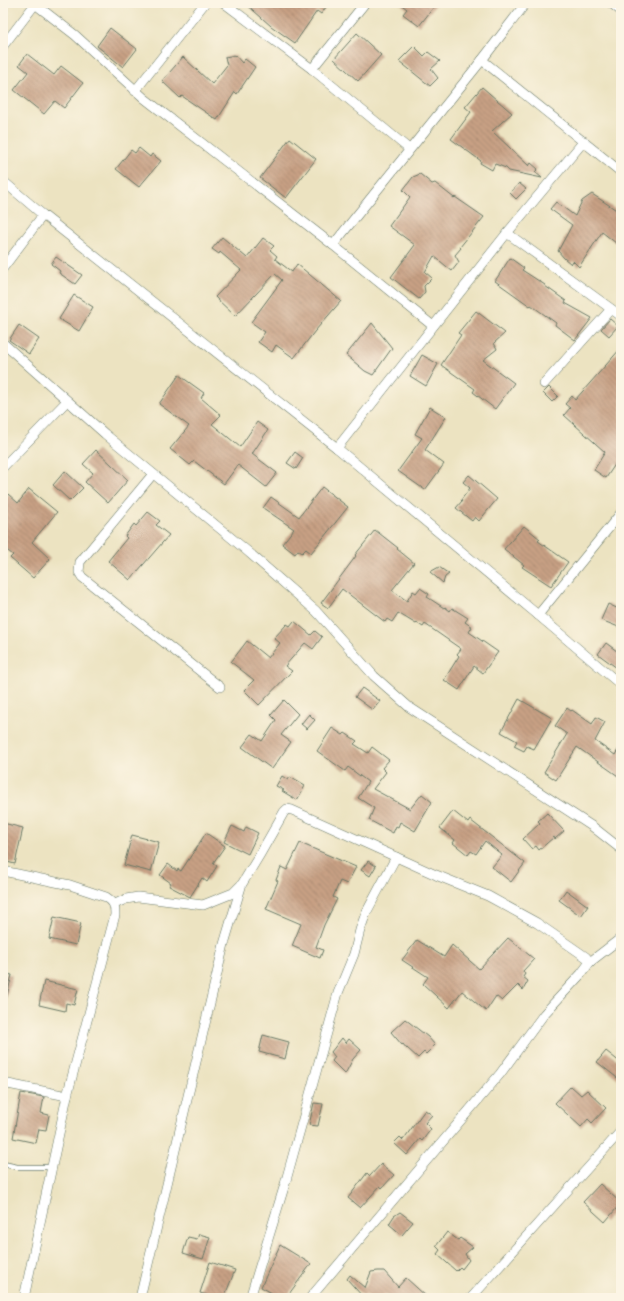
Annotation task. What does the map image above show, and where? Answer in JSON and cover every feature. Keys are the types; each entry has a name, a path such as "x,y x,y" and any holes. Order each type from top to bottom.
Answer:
{"street":[{"path":"3,46 35,3 75,35 135,91 333,245 433,326"},
{"path":"135,91 205,3"},
{"path":"224,3 312,69 409,149"},
{"path":"312,69 365,3"},
{"path":"333,245 526,3"},
{"path":"611,3 621,11"},
{"path":"482,60 621,172"},
{"path":"337,448 507,233 584,141"},
{"path":"3,181 43,215 337,448 621,685"},
{"path":"3,268 43,215"},
{"path":"507,233 621,316"},
{"path":"544,384 611,309"},
{"path":"3,343 105,434 246,550 316,611 374,676 409,707 593,827 621,849"},
{"path":"3,467 67,401"},
{"path":"153,474 80,562 79,572 82,577 220,687"},
{"path":"538,615 621,513"},
{"path":"115,904 126,899 138,897 203,905 233,893 242,884 287,809 494,899 537,923 586,957 590,962"},
{"path":"250,1298 285,1184 338,993 354,954 366,913 396,857"},
{"path":"3,871 70,885 106,897 112,900 115,904 115,915 67,1096 24,1298"},
{"path":"140,1298 222,952 242,884"},
{"path":"310,1298 500,1074 544,1014 581,974 590,962 621,938"},
{"path":"3,1083 67,1096"},
{"path":"471,1298 621,1131"}],"lane":[{"path":"3,1164 21,1167 52,1167"}],"building":[{"path":"245,3 329,3 321,14 317,11 295,43 271,26"},
{"path":"399,3 437,3 419,26 403,14 407,9"},
{"path":"110,28 137,49 123,67 97,46"},
{"path":"357,33 381,55 358,81 334,59"},
{"path":"414,46 424,56 428,52 440,61 431,69 438,78 430,86 399,61"},
{"path":"27,54 54,75 61,66 83,83 64,108 55,101 44,114 14,90 28,72 19,65"},
{"path":"235,55 242,63 245,59 255,67 237,94 235,92 217,120 182,96 180,98 162,81 183,57 212,84 227,65 225,57"},
{"path":"482,87 512,113 492,131 529,166 531,163 538,169 535,172 542,178 509,171 506,168 495,164 492,170 480,163 481,161 451,139 471,112 465,107"},
{"path":"290,138 316,159 286,198 260,178"},
{"path":"139,148 150,157 152,154 161,161 139,187 116,169 131,150 135,153"},
{"path":"420,174 432,184 435,183 454,198 455,197 484,217 455,255 459,262 452,271 434,256 425,272 432,278 424,286 425,292 419,299 391,277 415,245 389,226 410,197 403,190 413,177"},
{"path":"519,183 526,189 516,199 510,193"},
{"path":"592,194 621,213 621,247 602,232 579,267 573,261 571,264 558,251 572,225 550,209 556,202 575,216 582,201"},
{"path":"222,237 247,258 263,238 274,246 270,250 277,256 275,259 292,272 297,264 341,301 294,358 276,345 272,352 258,342 265,332 251,322 282,280 275,274 235,316 215,297 241,270 220,252 219,254 212,249"},
{"path":"56,257 82,275 75,284 59,273 60,271 51,264"},
{"path":"510,258 524,268 522,270 566,301 565,303 592,318 575,340 555,325 556,323 495,281"},
{"path":"74,295 93,307 79,331 59,319"},
{"path":"476,311 505,333 494,343 497,349 483,360 514,383 495,409 473,392 475,389 441,365 461,335 458,333"},
{"path":"610,319 618,326 609,336 601,329"},
{"path":"372,323 392,348 373,375 365,371 346,355"},
{"path":"19,325 39,339 29,354 9,340"},
{"path":"621,348 621,468 616,463 606,478 594,470 605,452 564,415 570,408 565,404 572,396 575,400"},
{"path":"422,355 438,364 426,386 410,376"},
{"path":"179,375 204,393 201,398 221,415 212,424 240,447 257,422 268,430 252,454 277,473 266,487 238,465 224,484 194,461 190,465 170,449 189,426 159,404"},
{"path":"549,387 558,396 552,402 543,393"},
{"path":"430,407 446,417 425,450 444,464 425,490 398,471 422,438 415,434"},
{"path":"96,450 128,480 108,503 85,482 93,473 83,464"},
{"path":"295,452 303,458 296,469 287,463"},
{"path":"65,471 83,488 70,501 53,485"},
{"path":"469,475 497,499 479,521 475,517 472,521 456,508 470,488 463,482"},
{"path":"322,487 348,507 311,553 306,549 302,553 298,550 295,554 282,544 294,529 263,508 271,497 299,517"},
{"path":"29,489 57,512 32,542 50,559 33,578 10,558 13,555 3,547 3,519 7,514 3,511 3,500 8,494 18,503"},
{"path":"148,512 160,521 156,525 169,535 130,580 108,561 127,538 125,536 134,524 136,526"},
{"path":"524,526 540,539 538,541 568,562 551,586 522,567 524,565 504,549"},
{"path":"375,530 414,563 392,590 407,601 413,591 416,593 420,588 429,594 427,597 444,608 445,607 450,611 452,608 468,618 465,622 472,627 469,632 498,652 483,673 474,666 459,690 444,680 459,656 457,654 461,649 425,624 423,627 398,613 392,622 387,619 385,622 342,589 328,608 321,603 356,556 355,555"},
{"path":"439,567 449,574 445,577 443,583 430,572"},
{"path":"608,604 621,610 621,628 601,620"},
{"path":"294,621 311,635 315,631 322,637 313,649 305,643 285,666 292,671 259,705 244,690 254,680 231,662 247,641 268,658 280,643 274,638 287,624 290,626"},
{"path":"606,643 621,654 621,671 598,654"},
{"path":"362,688 380,701 373,710 355,697"},
{"path":"519,699 552,718 534,749 527,746 524,751 514,746 517,741 501,732"},
{"path":"284,700 298,714 281,735 291,742 272,769 242,747 252,734 262,741 276,720 271,715"},
{"path":"567,708 592,724 596,717 605,722 595,741 615,755 621,745 621,778 577,747 556,780 544,772 567,734 555,726"},
{"path":"309,714 315,720 307,729 301,724"},
{"path":"332,728 343,735 345,733 357,741 354,744 368,753 372,747 389,760 382,768 386,772 373,789 410,809 422,794 432,802 415,831 400,822 398,827 396,826 393,833 369,820 374,808 358,798 368,782 348,767 345,771 317,751"},
{"path":"282,776 288,780 290,777 305,786 297,800 276,786"},
{"path":"453,811 468,823 470,820 525,863 511,882 492,867 502,855 485,841 476,854 471,851 468,855 453,843 455,840 440,828"},
{"path":"547,813 564,831 555,839 554,837 539,850 536,846 532,849 523,839 540,823 538,821"},
{"path":"3,823 23,828 15,864 3,861"},
{"path":"232,826 244,832 246,827 258,833 248,854 224,842"},
{"path":"206,833 225,846 213,863 217,866 207,882 202,878 190,897 169,886 171,883 160,875 168,864 177,871 178,869 181,871"},
{"path":"132,835 159,842 151,872 124,865"},
{"path":"300,843 356,867 347,884 340,881 333,897 337,899 324,925 316,947 323,950 320,958 292,946 301,924 266,909 278,881 276,880 281,867 287,870"},
{"path":"368,861 376,866 370,876 361,870"},
{"path":"566,890 588,906 581,916 559,900"},
{"path":"54,917 81,923 76,945 49,939"},
{"path":"508,938 534,959 523,971 525,974 523,977 528,981 523,990 518,985 502,1001 496,996 486,1011 462,991 449,1008 423,984 428,977 402,960 417,940 444,957 452,945 479,969"},
{"path":"3,973 12,975 6,999 3,998"},
{"path":"44,981 78,989 74,1005 66,1003 65,1011 39,1005"},
{"path":"405,1019 428,1037 435,1045 426,1054 424,1052 418,1058 403,1044 402,1045 391,1032"},
{"path":"263,1035 289,1042 285,1059 259,1052"},
{"path":"342,1038 346,1043 349,1039 361,1050 353,1059 345,1074 332,1061 335,1057 331,1052"},
{"path":"606,1051 621,1063 621,1081 597,1062"},
{"path":"571,1086 581,1095 587,1090 606,1108 592,1123 588,1119 581,1127 555,1103"},
{"path":"21,1093 44,1097 41,1113 49,1115 46,1130 39,1129 36,1143 13,1138"},
{"path":"314,1103 323,1104 318,1126 309,1125"},
{"path":"425,1110 432,1115 425,1123 431,1129 422,1141 420,1139 407,1155 394,1143 400,1137 403,1140"},
{"path":"381,1164 394,1175 382,1188 380,1186 360,1208 348,1198 367,1173 370,1176"},
{"path":"600,1184 621,1203 605,1222 583,1202"},
{"path":"400,1212 413,1222 402,1235 389,1224 394,1216"},
{"path":"447,1232 458,1240 460,1238 473,1247 465,1254 469,1260 462,1269 460,1267 456,1271 437,1254 440,1250 436,1246"},
{"path":"199,1234 210,1237 203,1259 183,1253 188,1237 197,1239"},
{"path":"280,1245 311,1264 286,1298 281,1298 261,1287"},
{"path":"210,1262 235,1270 224,1298 217,1298 200,1293"},
{"path":"384,1271 398,1287 406,1278 428,1298 390,1298 386,1294 382,1298 370,1298 366,1295 363,1297 347,1279 350,1275 365,1288 371,1272"}]}
